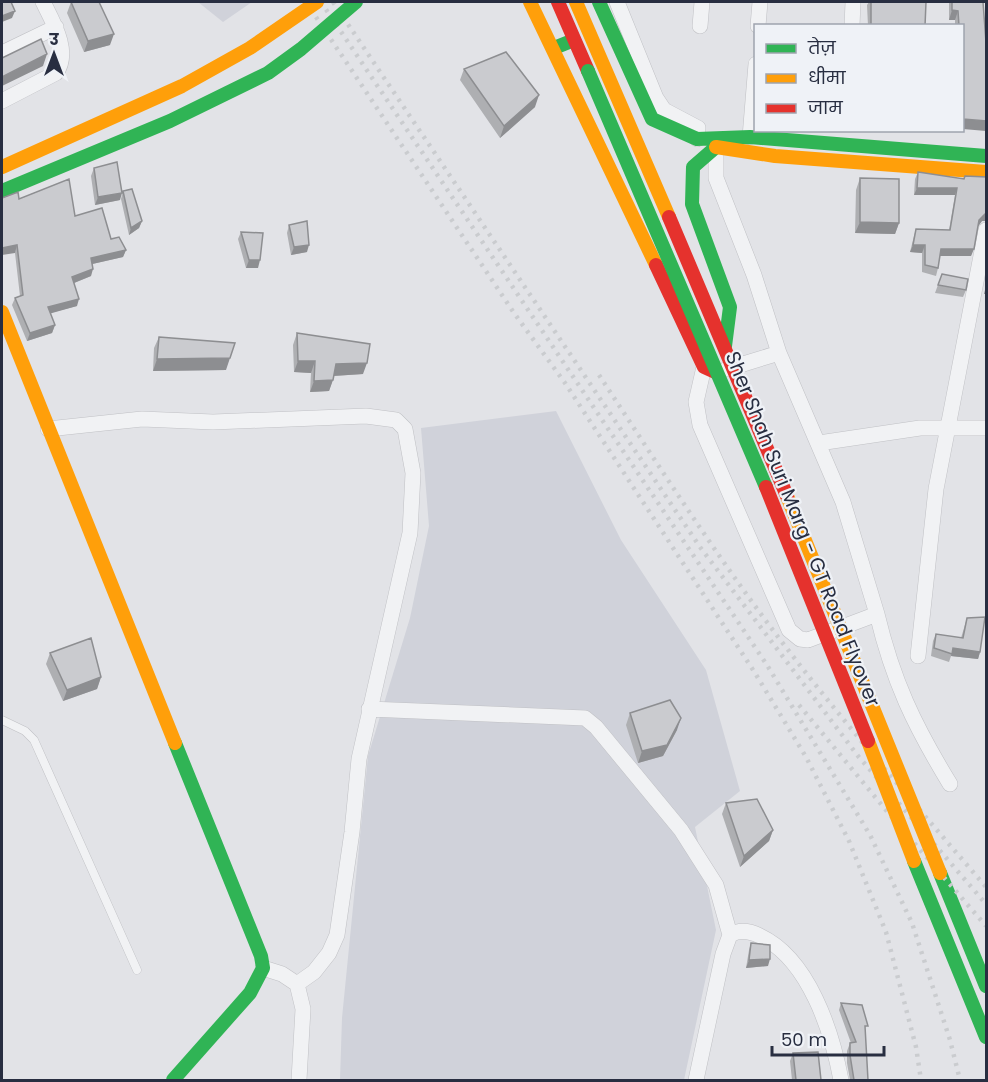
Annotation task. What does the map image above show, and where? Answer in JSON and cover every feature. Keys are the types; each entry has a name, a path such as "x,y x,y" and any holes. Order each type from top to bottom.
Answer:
{"main road":[{"path":"2,167 183,87 250,48 317,2"},
{"path":"2,191 110,144 163,124 270,72 356,2"},
{"path":"530,2 710,369"},
{"name":"Sher Shah Suri Marg - GT Road Flyover","path":"558,2 720,375 987,1037"},
{"name":"Sher Shah Suri Marg - GT Road Flyover","path":"576,2 725,346 987,986"},
{"path":"599,2 652,119 669,129 697,139 750,136 843,138 987,156"},
{"path":"554,48 574,40"},
{"path":"697,139 701,160"},
{"path":"725,346 730,323 730,307 692,204 691,186 693,167 716,147 775,156 987,172"},
{"path":"2,312 259,947 263,968 250,993 173,1080"}],"street":[{"path":"2,101 56,73 62,65 62,52 56,27 43,2"},
{"path":"617,2 656,98 664,110 698,128 697,139"},
{"path":"700,26 702,2"},
{"path":"758,24 760,2"},
{"path":"852,24 854,2"},
{"path":"2,53 56,27"},
{"path":"750,136 754,88"},
{"path":"716,147 716,178 754,276 779,353 843,502 899,691 918,732 950,784"},
{"path":"918,656 936,489 987,230"},
{"path":"779,353 710,369 696,402 700,425 789,630 800,639 808,640 877,614"},
{"path":"48,429 142,419 213,422 366,416 386,417 401,424 405,429 413,473 410,532 359,759 352,832 337,935 329,953 314,972 297,984"},
{"path":"819,443 920,428 987,428"},
{"path":"369,709 585,718 596,727 681,830 716,885 730,935 723,954 696,1080"},
{"path":"730,935 736,931 754,933 781,949 792,962 825,1019 841,1080"},
{"path":"263,968 282,974 297,984 303,1009 299,1080"}],"lane":[{"path":"2,720 25,731 34,740 137,970"}],"shaded area":[{"path":"198,2 252,2 223,22"},
{"path":"556,411 621,540 706,670 740,791 695,827 716,930 684,1080 340,1080 342,1018 368,756 410,618 429,526 421,428"}],"building":[{"path":"2,2 11,2 15,11 2,16"},
{"path":"71,2 99,2 114,34 88,41"},
{"path":"871,2 926,2 925,24 871,24"},
{"path":"952,2 983,2 987,56 987,121 964,119 964,24 959,24 958,11 952,10"},
{"path":"41,39 47,54 2,77 2,58"},
{"path":"506,52 539,95 504,126 464,69"},
{"path":"117,162 122,193 98,197 94,168"},
{"path":"918,172 964,179 965,176 987,177 987,214 979,220 974,249 941,249 938,268 925,265 925,245 913,245 916,229 950,230 957,188 917,188"},
{"path":"860,178 899,179 899,223 860,222"},
{"path":"69,179 75,216 102,208 111,239 119,237 126,250 91,258 93,269 72,277 79,299 48,307 55,325 30,333 15,298 23,295 17,245 2,248 2,198 18,192 19,199"},
{"path":"132,189 142,221 131,228 123,191"},
{"path":"307,221 309,245 294,247 289,225"},
{"path":"241,232 263,233 260,260 249,260"},
{"path":"942,274 968,279 966,290 938,285"},
{"path":"297,333 370,344 367,363 336,364 333,380 314,381 315,361 298,361"},
{"path":"159,337 235,343 230,358 157,359"},
{"path":"985,617 980,652 953,648 952,654 934,648 936,634 963,638 967,618"},
{"path":"91,638 101,677 67,690 50,653"},
{"path":"670,700 681,718 667,745 642,751 630,713"},
{"path":"757,799 773,830 744,856 726,803"},
{"path":"751,943 770,945 770,959 749,960"},
{"path":"841,1003 862,1005 868,1026 865,1026 868,1080 854,1080 850,1043 856,1042"},
{"path":"818,1052 821,1080 796,1080 793,1053"}],"railway":[{"path":"306,2 514,313 565,383 755,673 806,757 849,841 886,932 916,1047 921,1080"},
{"path":"321,2 767,665 870,835 912,923 950,1040 960,1080"},
{"path":"333,2 700,547 858,756 986,904"},
{"path":"599,375 760,613 859,738 986,887"},
{"path":"799,705 986,926"}],"traffic: fast":[{"path":"2,191 170,121 268,73 301,49 356,2"},
{"path":"599,2 652,119 697,139 750,137 986,156"},
{"path":"554,48 574,40"},
{"path":"588,71 766,487"},
{"path":"716,147 693,167 692,204 730,307 725,346"},
{"path":"173,1080 250,993 263,968 261,956 175,743"},
{"path":"914,861 986,1037"},
{"path":"940,873 986,986"}],"traffic: slow":[{"path":"2,167 182,86 250,48 317,2"},
{"path":"530,2 656,265"},
{"path":"576,2 669,217"},
{"path":"716,147 775,156 986,172"},
{"path":"2,312 175,743"},
{"path":"787,496 940,873"},
{"path":"868,741 914,861"}],"traffic: jam":[{"path":"558,2 588,71"},
{"path":"669,217 787,496"},
{"path":"656,265 704,367 715,372"},
{"path":"766,487 868,741"}]}
